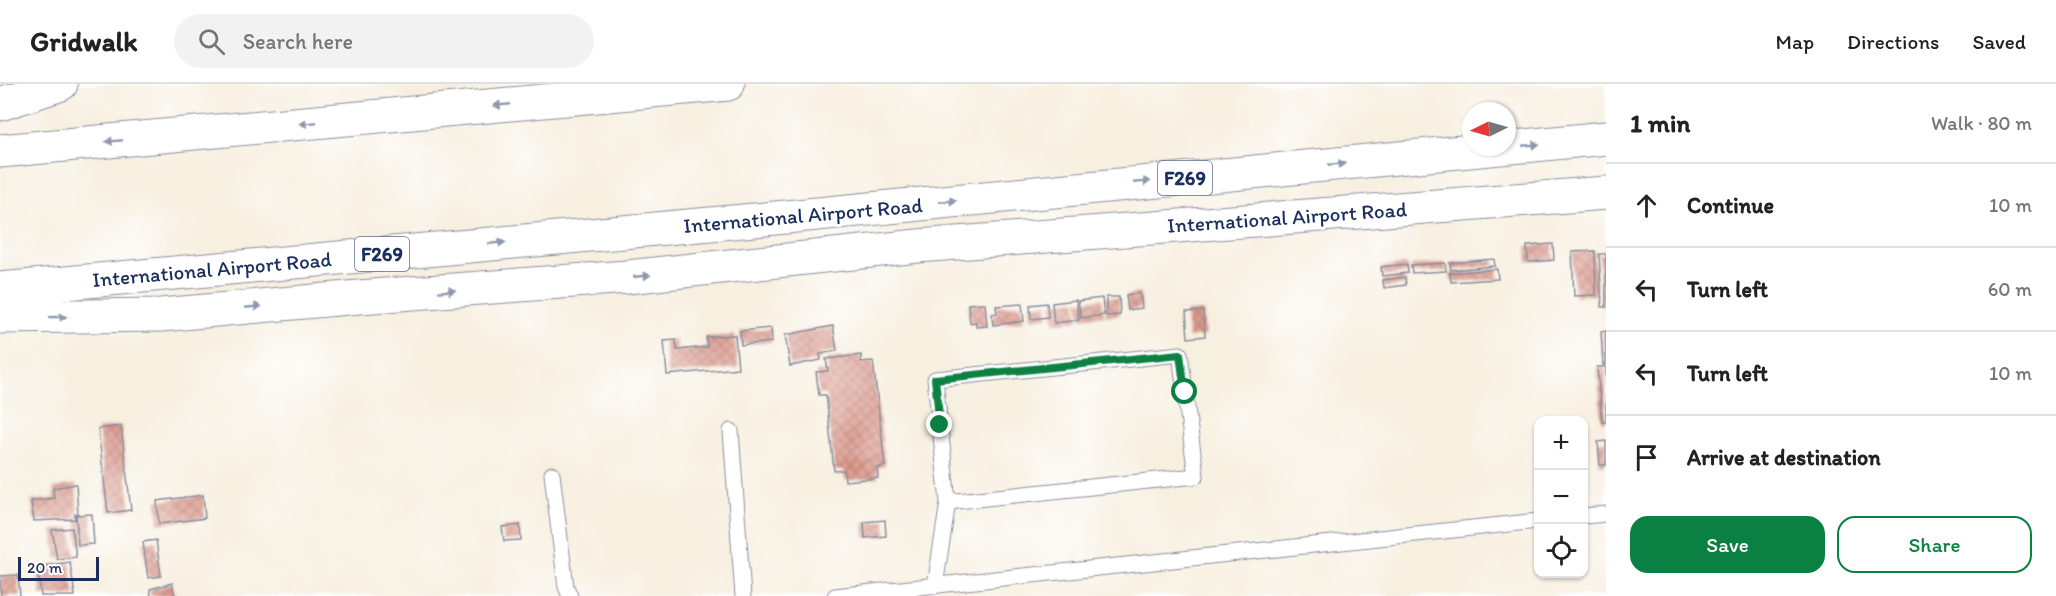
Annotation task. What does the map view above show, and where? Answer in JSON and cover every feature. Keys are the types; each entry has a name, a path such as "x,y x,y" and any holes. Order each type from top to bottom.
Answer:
{"main road":[{"path":"0,105 61,84"},
{"path":"0,151 728,84"},
{"name":"International Airport Road","path":"0,289 765,219 1606,138"},
{"name":"International Airport Road","path":"0,317 161,315 359,297 627,277 918,246 1606,193"}],"lane":[{"path":"935,586 948,502 935,379 1180,354 1196,476 948,502"},
{"path":"731,431 743,596"},
{"path":"552,474 566,587 570,596"},
{"path":"1588,516 1606,514"},
{"path":"835,596 1534,522"}],"building":[{"path":"1553,244 1554,260 1528,262 1527,246"},
{"path":"1595,251 1596,295 1574,296 1572,252"},
{"path":"1599,254 1606,254 1606,307 1602,307"},
{"path":"1494,259 1495,266 1451,270 1450,263"},
{"path":"1445,263 1446,271 1412,273 1411,265"},
{"path":"1407,264 1408,273 1382,276 1381,267"},
{"path":"1497,269 1498,279 1451,282 1450,273"},
{"path":"1405,277 1406,285 1384,288 1383,280"},
{"path":"1140,293 1142,308 1128,310 1126,295"},
{"path":"1106,297 1119,297 1120,315 1106,316"},
{"path":"1102,298 1104,315 1081,318 1078,301"},
{"path":"1076,300 1079,320 1054,323 1052,303"},
{"path":"985,303 987,326 976,327 976,322 970,323 968,304"},
{"path":"1047,303 1048,317 1031,319 1030,305"},
{"path":"1022,304 1024,321 993,325 992,314 997,313 996,306"},
{"path":"1203,311 1205,336 1188,338 1186,312"},
{"path":"833,326 837,351 820,354 821,360 790,366 785,335"},
{"path":"771,328 772,342 741,345 740,331"},
{"path":"1606,331 1606,365 1603,365 1601,332"},
{"path":"735,335 738,368 667,375 664,341 676,340 677,350 707,347 706,337"},
{"path":"861,355 861,362 873,361 885,466 877,468 878,478 845,481 844,470 834,471 826,395 819,395 816,372 828,371 826,359"},
{"path":"1597,367 1606,367 1606,422 1602,422"},
{"path":"121,426 131,510 108,513 98,429"},
{"path":"1606,441 1606,465 1600,465 1598,442"},
{"path":"76,484 78,514 75,514 75,519 34,521 31,501 54,498 53,488"},
{"path":"203,495 205,518 159,524 157,501"},
{"path":"92,514 94,544 78,545 76,515"},
{"path":"885,520 886,536 865,538 864,522"},
{"path":"520,525 521,540 504,541 502,527"},
{"path":"72,528 76,557 57,559 52,530"},
{"path":"156,540 161,576 148,578 143,542"},
{"path":"70,562 75,596 41,596 37,567"},
{"path":"18,575 20,596 1,596 0,576"},
{"path":"172,583 175,596 151,596 150,589"}],"route":[{"path":"940,425 935,379 1180,354 1185,392"}]}
